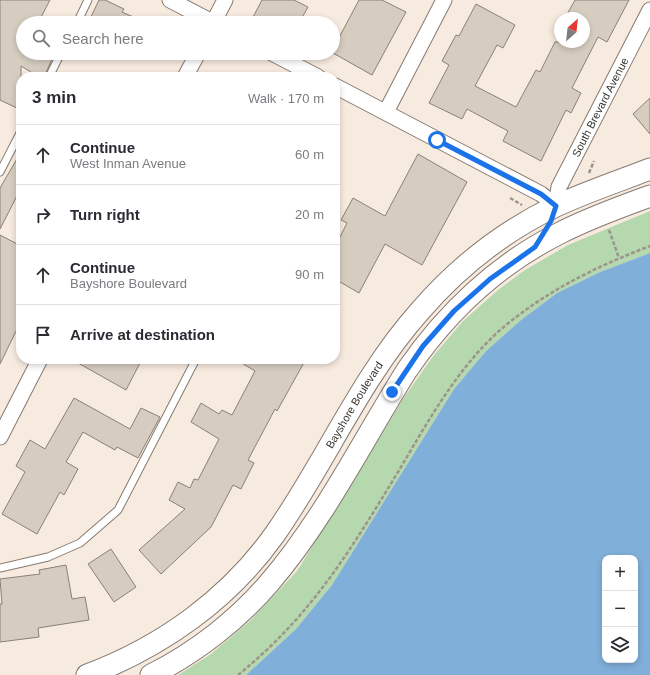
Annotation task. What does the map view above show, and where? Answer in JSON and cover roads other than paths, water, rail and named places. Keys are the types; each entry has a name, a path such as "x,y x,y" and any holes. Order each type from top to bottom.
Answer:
{"main road":[{"name":"Bayshore Boulevard","path":"87,675 116,664 165,637 196,616 237,579 274,535 376,370 419,311 456,274 483,251 511,232 556,206 650,169"},
{"path":"151,675 173,664 227,625 270,582 308,531 398,382 423,346 467,299 490,279 535,247 560,233 650,196"},
{"path":"535,247 551,221 556,206"}],"street":[{"path":"170,0 201,16"},
{"path":"217,16 225,0"},
{"path":"386,112 444,0"},
{"name":"South Brevard Avenue","path":"556,206 559,187 650,10"},
{"path":"188,72 194,60"},
{"path":"285,60 308,72"},
{"path":"340,91 386,112 541,194 556,206"},
{"path":"0,438 37,364"}],"lane":[{"path":"80,16 88,0"},
{"path":"52,72 58,60"},
{"path":"0,172 16,141"},
{"path":"0,568 48,556 80,543 118,510 193,364"}],"water":[{"path":"650,253 650,675 246,675 296,629 332,585 454,389 486,351 521,320 557,293 600,272"}]}
